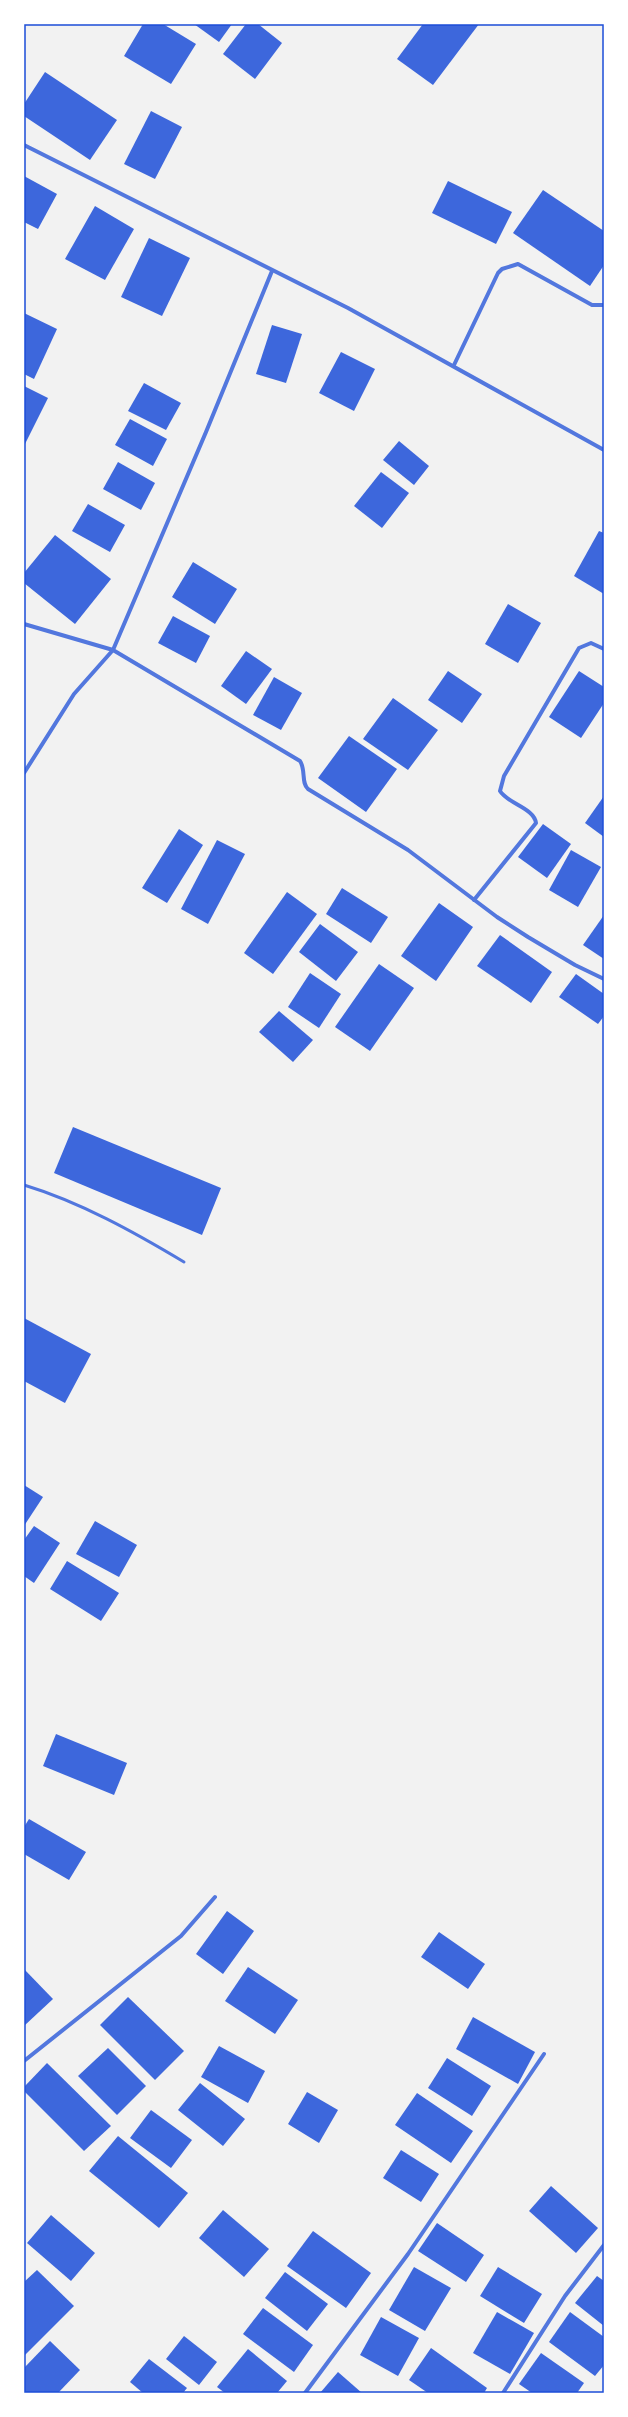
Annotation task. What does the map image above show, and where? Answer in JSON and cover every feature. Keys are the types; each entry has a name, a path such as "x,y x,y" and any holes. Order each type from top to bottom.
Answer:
{"street":[{"path":"24,144 272,271 348,308 604,450"},
{"path":"454,366 498,273 506,267 518,264 592,305 604,305"},
{"path":"24,773 74,694 113,650 206,432 272,271"},
{"path":"24,624 113,650 300,761 305,774 304,785 308,789 408,850 474,900 528,937 575,965 604,979"},
{"path":"474,900 536,823 531,814 504,797 500,785 504,776 580,648 591,643 604,648"},
{"path":"24,2061 181,1936 215,1897"},
{"path":"305,2393 408,2254 544,2054"},
{"path":"503,2393 565,2296 604,2245"}],"lane":[{"path":"24,1185 46,1192 138,1234 184,1262"}],"building":[{"path":"143,24 163,24 196,44 171,84 124,56"},
{"path":"194,24 232,24 219,42"},
{"path":"246,24 258,24 282,43 255,79 223,54"},
{"path":"423,24 479,24 433,85 397,59"},
{"path":"45,72 117,120 90,160 24,116 24,104"},
{"path":"151,111 182,127 155,179 124,164"},
{"path":"24,176 57,194 38,229 24,222"},
{"path":"448,181 512,212 496,244 432,213"},
{"path":"543,190 604,231 604,265 590,286 513,233"},
{"path":"95,206 134,229 105,280 65,259"},
{"path":"149,238 190,258 162,316 121,297"},
{"path":"24,313 57,329 34,379 24,374"},
{"path":"272,325 302,334 286,383 256,374"},
{"path":"341,352 375,369 354,411 319,393"},
{"path":"144,383 181,403 166,430 128,411"},
{"path":"24,386 48,398 24,446"},
{"path":"130,419 167,439 153,466 115,445"},
{"path":"399,441 429,466 414,485 383,460"},
{"path":"118,462 155,483 141,510 103,489"},
{"path":"381,472 409,493 382,528 354,506"},
{"path":"88,504 125,525 110,552 72,531"},
{"path":"599,531 604,533 604,594 574,576"},
{"path":"55,535 111,579 75,624 24,583 24,573"},
{"path":"193,562 237,589 215,624 172,597"},
{"path":"508,604 541,623 518,663 485,644"},
{"path":"173,616 210,636 196,663 158,643"},
{"path":"246,651 272,669 246,704 221,686"},
{"path":"448,671 482,694 462,723 428,700"},
{"path":"579,671 604,687 604,703 581,738 549,717"},
{"path":"274,677 302,693 281,730 253,715"},
{"path":"393,698 438,730 408,770 363,739"},
{"path":"349,736 397,769 366,812 318,778"},
{"path":"604,796 604,837 585,823"},
{"path":"543,824 571,844 547,878 518,857"},
{"path":"179,829 203,845 167,903 142,888"},
{"path":"217,840 245,854 208,924 181,909"},
{"path":"571,850 601,867 578,907 549,890"},
{"path":"342,888 388,917 371,943 326,914"},
{"path":"287,892 317,914 273,974 244,953"},
{"path":"439,903 473,927 436,981 401,956"},
{"path":"604,915 604,959 583,945"},
{"path":"320,924 358,952 336,981 299,952"},
{"path":"500,935 552,972 531,1003 477,966"},
{"path":"379,964 414,988 370,1051 335,1027"},
{"path":"310,973 341,994 319,1028 288,1007"},
{"path":"576,974 604,994 604,1016 598,1024 559,997"},
{"path":"279,1011 313,1040 293,1062 259,1032"},
{"path":"73,1127 221,1188 202,1235 54,1173"},
{"path":"24,1318 91,1354 65,1403 24,1381"},
{"path":"24,1485 43,1497 24,1526"},
{"path":"95,1521 137,1545 119,1577 76,1554"},
{"path":"34,1526 60,1543 34,1583 24,1576 24,1540"},
{"path":"67,1561 119,1593 101,1621 50,1589"},
{"path":"56,1734 127,1763 114,1795 43,1766"},
{"path":"29,1819 86,1852 69,1880 24,1854 24,1827"},
{"path":"227,1911 254,1931 223,1974 196,1954"},
{"path":"439,1932 485,1964 468,1989 421,1957"},
{"path":"248,1967 298,2000 275,2034 225,2001"},
{"path":"24,1969 53,1999 24,2026"},
{"path":"128,1997 184,2051 155,2080 100,2025"},
{"path":"473,2017 535,2052 518,2084 456,2049"},
{"path":"219,2046 265,2071 248,2103 201,2077"},
{"path":"108,2048 146,2086 117,2115 78,2076"},
{"path":"447,2058 491,2086 472,2116 428,2088"},
{"path":"47,2063 111,2126 84,2151 24,2091 24,2087"},
{"path":"200,2083 245,2119 223,2146 178,2110"},
{"path":"307,2092 338,2110 319,2143 288,2124"},
{"path":"417,2093 473,2131 451,2163 395,2125"},
{"path":"151,2110 192,2140 171,2168 130,2138"},
{"path":"118,2136 188,2193 159,2228 89,2171"},
{"path":"401,2150 439,2174 421,2202 383,2178"},
{"path":"551,2186 598,2228 576,2253 529,2211"},
{"path":"223,2210 269,2249 244,2277 199,2238"},
{"path":"51,2215 95,2253 71,2281 27,2243"},
{"path":"437,2223 484,2255 466,2282 418,2251"},
{"path":"313,2231 371,2273 346,2308 287,2266"},
{"path":"414,2267 451,2288 425,2331 389,2310"},
{"path":"498,2267 542,2294 524,2323 480,2296"},
{"path":"37,2270 74,2306 24,2356 24,2282"},
{"path":"285,2272 328,2304 307,2331 265,2298"},
{"path":"597,2276 604,2281 604,2326 575,2303"},
{"path":"263,2308 313,2345 294,2372 243,2334"},
{"path":"497,2312 534,2333 510,2374 473,2353"},
{"path":"570,2312 604,2337 604,2365 595,2376 549,2342"},
{"path":"381,2317 419,2338 398,2376 360,2355"},
{"path":"184,2336 217,2362 199,2385 166,2359"},
{"path":"50,2341 80,2370 58,2393 24,2393 24,2368"},
{"path":"431,2348 487,2388 484,2393 428,2393 409,2380"},
{"path":"248,2349 287,2381 277,2393 225,2393 217,2387"},
{"path":"541,2353 584,2383 577,2393 532,2393 519,2384"},
{"path":"149,2359 187,2388 183,2393 143,2393 130,2382"},
{"path":"338,2372 362,2393 320,2393"}]}
